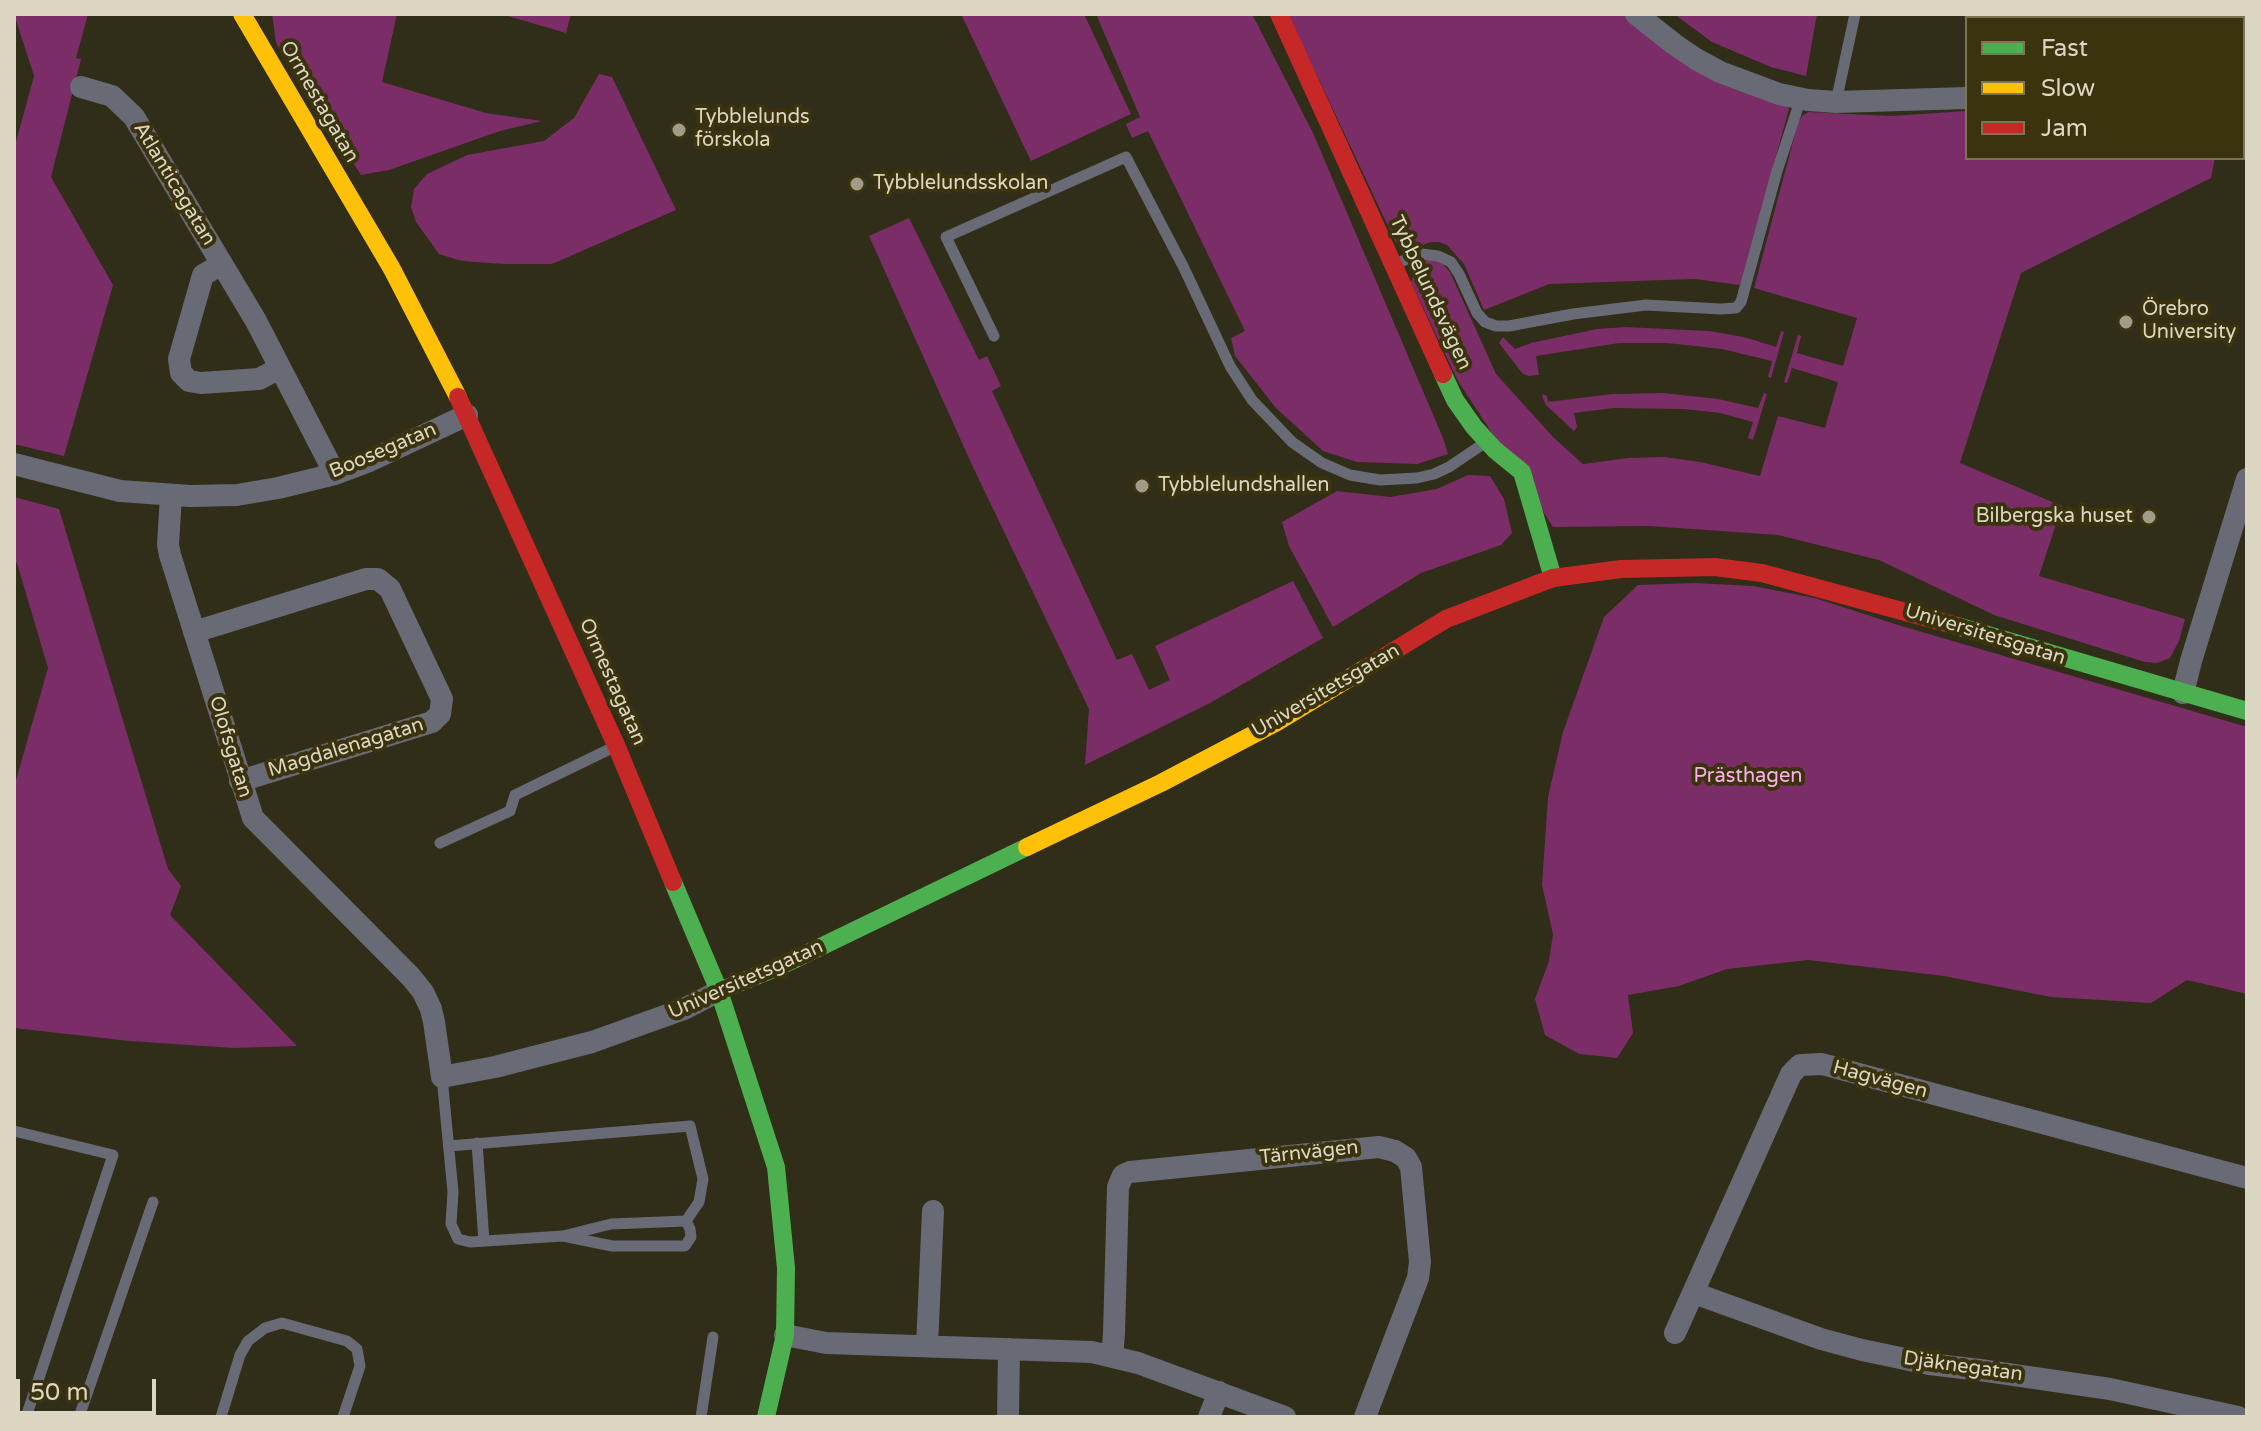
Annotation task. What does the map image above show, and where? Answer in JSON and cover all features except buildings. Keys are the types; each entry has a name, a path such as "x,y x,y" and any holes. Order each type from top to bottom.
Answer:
{"street":[{"name":"Ormestagatan","path":"242,14 392,269 467,415 616,745 719,991 776,1167 786,1268 785,1335 766,1417"},
{"name":"Tybbelundsvägen","path":"1279,14 1455,400 1487,442 1522,472 1553,578"},
{"path":"1636,14 1674,44 1720,72 1751,85 1801,98 1836,102 1965,98"},
{"name":"Atlanticagatan","path":"81,87 112,96 134,117 256,321 335,474"},
{"name":"Atlanticagatan","path":"222,264 203,275 179,359 181,373 189,381 201,383 259,379 280,368"},
{"name":"Boosegatan","path":"14,464 120,491 237,495 335,474 467,415"},
{"path":"2183,693 2247,479"},
{"name":"Olofsgatan","path":"171,495 168,545 250,811 257,824 423,992 434,1022 442,1077"},
{"name":"Universitetsgatan","path":"442,1077 592,1042 684,1009 781,966 1161,783 1277,722 1446,619 1553,578 1636,569 1715,567 1762,573 1891,607 2247,711"},
{"name":"Magdalenagatan","path":"194,632 366,579 378,579 390,589 442,699 440,714 432,722 240,781"},
{"name":"Hagvägen","path":"1675,1333 1791,1074 1800,1065 1822,1064 2247,1178"},
{"name":"Tärnvägen","path":"1112,1356 1118,1187 1123,1175 1146,1170 1379,1147 1395,1151 1406,1158 1411,1167 1420,1262 1418,1278 1365,1417"},
{"path":"927,1346 933,1211"},
{"name":"Djäknegatan","path":"1694,1293 1821,1339 1862,1350 1929,1364 2110,1389 2238,1417"},
{"path":"785,1335 826,1343 1092,1352 1219,1392 1285,1417"},
{"path":"1008,1417 1009,1349"},
{"path":"1209,1417 1219,1392"}],"lane":[{"path":"1836,102 1855,14"},
{"path":"1392,265 1422,254 1451,262 1477,313 1485,322 1496,326 1646,305 1736,308 1741,302 1777,171 1801,98"},
{"path":"994,336 946,237 1126,157 1184,268 1230,366 1252,400 1292,442 1322,463 1350,475 1390,480 1434,474 1487,442"},
{"path":"440,843 510,811 515,795 616,745"},
{"path":"442,1077 453,1192 451,1224 458,1239 470,1242 563,1236 611,1224 686,1221"},
{"path":"449,1146 690,1126 703,1179 699,1202 686,1221"},
{"path":"14,1131 113,1155 26,1417"},
{"path":"477,1143 484,1241"},
{"path":"79,1417 153,1202"},
{"path":"563,1236 612,1246 685,1246 691,1237 686,1221"},
{"path":"221,1417 240,1355 248,1341 265,1328 282,1323 347,1341 357,1349 360,1366 343,1417"},
{"path":"701,1417 713,1337"}],"green space":[{"path":"14,14 88,14 76,58 81,59 51,177 113,285 64,456 14,444 14,149 34,76"},
{"path":"272,14 397,14 382,82 486,113 542,121 500,131 389,170 361,175 276,43"},
{"path":"501,14 571,14 566,33"},
{"path":"961,14 1084,14 1131,114 1031,161"},
{"path":"1096,14 1252,14 1313,133 1448,454 1417,464 1357,462 1323,451 1276,408 1235,356 1231,338 1245,331 1148,131 1132,138 1126,124 1140,117"},
{"path":"1288,14 1623,14 1676,56 1786,105 1789,109 1740,285 1694,279 1549,284 1484,310 1464,264 1447,245 1431,242 1410,249 1396,243"},
{"path":"1674,14 1817,14 1806,76 1771,67 1712,42"},
{"path":"599,74 612,77 676,210 552,264 474,262 439,254 416,222 411,207 414,189 427,174 467,155 544,141 574,118"},
{"path":"1965,111 1965,160 2215,160 2211,178 2021,273 1960,463 2062,506 2039,576 2185,619 2170,658 2157,663 2145,662 1994,615 1879,560 1778,535 1649,526 1553,527 1458,381 1411,282 1416,267 1423,261 1433,258 1440,261 1450,272 1496,374 1554,438 1583,464 1664,457 1760,476 1778,416 1825,428 1838,382 1792,368 1787,383 1784,382 1798,335 1801,336 1797,353 1843,366 1857,318 1754,288 1798,123 1808,112 1891,116"},
{"path":"909,218 979,360 987,356 1001,386 992,391 1117,660 1132,654 1149,690 1170,680 1155,646 1293,581 1323,638 1210,703 1085,765 1089,709 972,465 869,236"},
{"path":"1626,327 1709,331 1776,347 1781,331 1784,332 1771,378 1768,377 1772,361 1722,349 1667,343 1619,343 1536,356 1539,375 1528,376 1522,373 1499,343 1503,337 1515,349 1597,329"},
{"path":"1663,393 1718,399 1758,408 1764,393 1767,394 1753,440 1748,438 1753,422 1720,413 1684,409 1613,408 1574,413 1577,427 1574,431 1546,405 1542,396 1547,396 1548,402 1612,394"},
{"path":"1468,475 1490,476 1504,499 1512,533 1501,545 1421,573 1333,627 1289,546 1282,522 1337,491 1390,497 1437,489"},
{"path":"14,497 59,509 168,869 181,886 170,915 297,1046 233,1048 14,1028 14,787 48,668 17,563 14,562"},
{"name":"Prästhagen","path":"1694,583 1753,586 1815,598 2247,727 2247,994 2187,980 2151,1003 2051,997 1944,976 1808,960 1727,969 1679,986 1628,995 1633,1033 1617,1058 1579,1054 1545,1035 1535,999 1549,961 1553,934 1542,885 1548,797 1563,732 1604,617 1638,585"}],"traffic: fast":[{"path":"1443,374 1455,400 1474,427 1495,450 1522,472 1553,578"},
{"path":"1957,626 2247,711"},
{"path":"719,991 781,966 1027,847"},
{"path":"673,882 719,991 776,1167 786,1268 785,1335 766,1417"}],"traffic: slow":[{"path":"242,14 392,269 458,397"},
{"path":"1027,847 1161,783 1277,722 1366,668"}],"traffic: jam":[{"path":"1279,14 1443,374"},
{"path":"458,397 616,745 673,882"},
{"path":"1366,668 1446,619 1553,578 1621,569 1715,567 1762,573 1957,626"}],"place":[{"name":"Tybblelunds förskola","path":"679,130"},
{"name":"Tybblelundsskolan","path":"857,184"},
{"name":"Örebro University","path":"2126,322"},
{"name":"Tybblelundshallen","path":"1142,486"},
{"name":"Bilbergska huset","path":"2149,517"}]}
